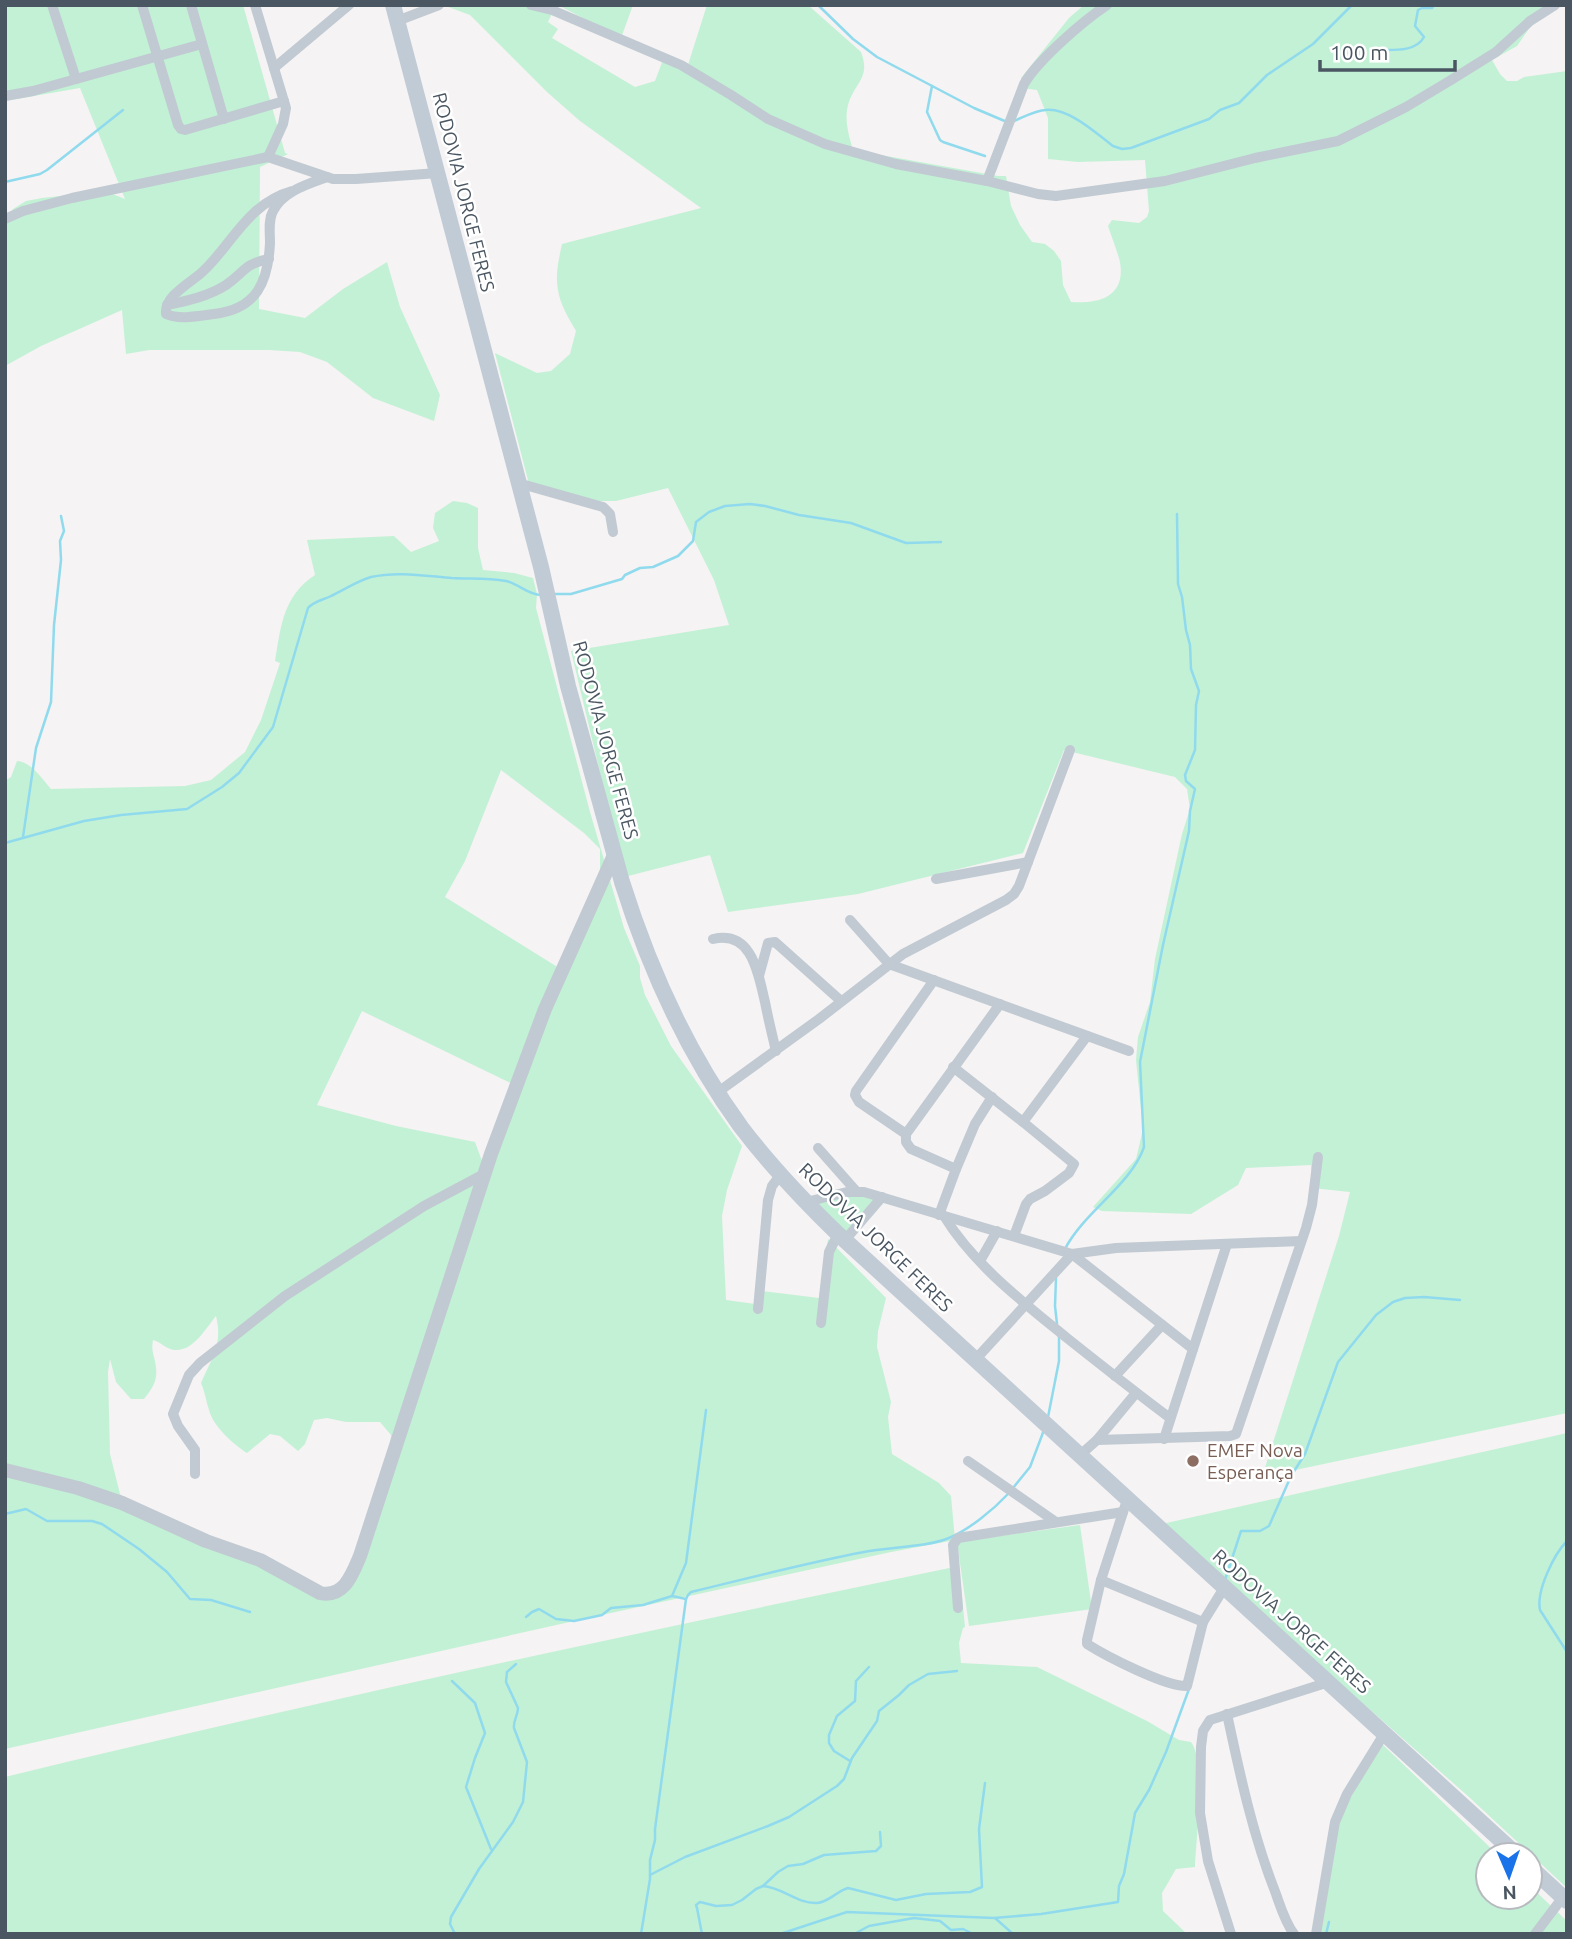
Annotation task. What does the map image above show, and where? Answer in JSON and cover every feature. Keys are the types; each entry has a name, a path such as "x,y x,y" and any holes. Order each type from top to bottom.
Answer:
{"main road":[{"name":"RODOVIA JORGE FERES","path":"395,13 614,855 632,914 653,968 684,1032 718,1092 740,1125 781,1174 842,1237 1079,1456 1125,1506 1224,1588 1502,1841"},
{"path":"1544,1880 1565,1899"}],"street":[{"path":"52,5 76,79"},
{"path":"142,5 181,130 284,100"},
{"path":"191,5 224,119"},
{"path":"255,5 284,100 285,118 268,157"},
{"path":"274,68 349,5"},
{"path":"395,13 439,5"},
{"path":"531,5 551,10 681,65 768,119 809,138 896,164 1056,196 1166,181 1255,158 1338,141 1394,113 1496,52 1530,21 1555,5"},
{"path":"987,181 1030,73 1107,5"},
{"path":"5,96 14,96 202,44"},
{"path":"5,219 23,211 72,198 268,157 327,177 345,179 438,173"},
{"path":"292,191 272,212 267,272 259,290 241,307 215,314 172,317 166,314 167,305 177,293 204,271 252,214 269,201 292,191 327,177"},
{"path":"167,305 208,294 227,284 248,265 269,259"},
{"path":"518,483 603,507 610,514 613,532"},
{"path":"718,1092 890,964 922,943 1010,897 1019,886 1070,750"},
{"path":"5,1470 78,1488 122,1503 206,1541 260,1560 320,1593 331,1594 341,1590 360,1556 486,1173 545,1009 614,855"},
{"path":"936,879 1028,862"},
{"path":"850,920 890,964 1129,1051"},
{"path":"713,939 732,938 743,945 754,961 776,1051"},
{"path":"759,976 768,943 775,942 841,1001"},
{"path":"906,1134 859,1102 855,1093 934,980"},
{"path":"956,1169 911,1149 905,1142 906,1134 1000,1004"},
{"path":"1023,1122 1087,1036"},
{"path":"953,1067 1074,1164 1069,1172 1028,1202 1014,1236"},
{"path":"941,1216 956,1169 975,1124 992,1097"},
{"path":"818,1148 856,1191"},
{"path":"1097,1440 1230,1436 1239,1431 1312,1205 1318,1157"},
{"path":"195,1474 195,1450 173,1414 189,1375 200,1363 295,1289 424,1206 486,1173"},
{"path":"758,1309 768,1200 772,1186 781,1174"},
{"path":"806,1202 847,1192 864,1192 1072,1254 1193,1349"},
{"path":"821,1323 830,1252 883,1198"},
{"path":"941,1216 956,1236 1026,1304 1170,1418"},
{"path":"981,1261 996,1231"},
{"path":"975,1360 1072,1254 1116,1248 1301,1241"},
{"path":"1164,1438 1227,1244"},
{"path":"1115,1376 1162,1325"},
{"path":"1079,1456 1097,1440 1136,1393"},
{"path":"968,1461 1056,1522"},
{"path":"958,1608 953,1545 958,1538 1056,1522 1125,1506"},
{"path":"1125,1506 1101,1580 1087,1644 1157,1678 1186,1686 1203,1622 1224,1588"},
{"path":"1101,1580 1203,1622"},
{"path":"1231,1934 1208,1861 1200,1813 1200,1747 1203,1731 1210,1720 1329,1682"},
{"path":"1227,1714 1260,1849 1294,1934"},
{"path":"1316,1934 1335,1822 1347,1794 1384,1734"},
{"path":"1535,1934 1565,1899"}],"green space":[{"path":"5,5 243,5 285,153 288,154 260,167 259,309 305,318 343,289 387,262 400,307 440,395 434,421 373,398 327,362 300,352 149,350 126,354 122,310 41,346 5,366 5,220 13,209 26,201 42,198 105,191 125,199 80,88 5,101"},
{"path":"443,5 556,5 548,22 558,29 552,38 635,87 655,81 664,57 687,68 707,5 808,5 861,52 864,72 850,99 847,112 853,150 1006,176 1011,206 1020,225 1032,242 1045,244 1061,261 1063,285 1071,302 1091,302 1108,296 1115,291 1119,283 1120,262 1108,226 1112,220 1139,223 1147,217 1149,211 1145,160 1078,162 1048,159 1048,118 1037,90 1022,88 1021,78 1069,18 1084,5 1567,5 1549,11 1535,20 1517,46 1492,60 1507,81 1567,71 1567,1413 1262,1477 1339,1236 1350,1192 1312,1188 1311,1165 1246,1168 1238,1185 1191,1214 1102,1211 1093,1207 1136,1159 1143,1129 1136,1060 1138,1037 1150,1002 1155,959 1182,834 1190,809 1187,789 1175,777 1064,750 1023,853 858,894 728,912 710,855 628,876 618,848 571,651 729,625 714,580 668,488 616,501 599,501 529,484 495,353 537,373 551,371 570,354 576,331 563,306 557,284 562,244 701,208 580,121 470,15"},
{"path":"558,5 633,5 621,38"},
{"path":"453,501 478,508 478,548 483,570 533,578 537,594 536,608 590,812 624,928 640,966 645,995 671,1046 742,1146 727,1190 722,1216 726,1300 755,1304 762,1291 819,1298 828,1239 886,1298 877,1347 891,1402 888,1417 892,1454 939,1483 951,1496 955,1540 583,1619 5,1749 5,781 11,777 17,761 32,768 51,789 185,786 211,780 245,752 261,720 280,663 275,661 285,613 296,592 315,575 307,540 394,536 411,552 439,541 433,528 435,513","holes":["501,770 584,833 600,849 600,883 559,968 445,897 465,861","362,1011 519,1087 485,1169 475,1142 396,1126 317,1105","216,1316 217,1343 201,1383 211,1416 230,1440 247,1453 270,1434 280,1436 298,1451 305,1444 314,1420 327,1418 346,1422 380,1422 391,1435 389,1468 342,1585 328,1598 131,1506 120,1494 110,1454 110,1359 116,1382 131,1399 144,1399 154,1384 156,1375 153,1340 171,1349 181,1350 203,1333"]},
{"path":"863,1194 878,1199 844,1235 811,1204"},
{"path":"1567,1433 1567,1888 1544,1867 1544,1841 1516,1841 1162,1524"},
{"path":"1080,1525 1092,1609 969,1626 957,1542"},
{"path":"959,1566 965,1627 959,1643 961,1663 1037,1667 1147,1721 1179,1740 1191,1742 1196,1752 1199,1783 1195,1867 1176,1869 1162,1893 1163,1911 1187,1934 5,1934 5,1777 481,1667"},
{"path":"1381,1743 1483,1841 1474,1841 1474,1911 1544,1911 1544,1899 1567,1921 1567,1934 1318,1934 1335,1826"}],"waterway":[{"path":"818,5 853,39 877,57 974,108 1007,122"},
{"path":"1014,121 1037,112 1054,110 1081,122 1113,146 1131,148 1209,119 1220,110 1239,103 1267,75 1313,44 1352,5"},
{"path":"1378,50 1410,48 1420,42 1424,37 1415,26 1418,10 1432,8 1434,5"},
{"path":"932,86 927,112 940,140 985,156"},
{"path":"5,182 47,170 123,110"},
{"path":"555,594 571,594 622,579 640,568 653,567 678,556 693,541 696,522 709,512 725,506 765,506 799,515 851,523 906,543 941,542"},
{"path":"1065,1249 1084,1223 1129,1174 1144,1147 1140,1062 1189,831 1195,789 1186,781 1185,775 1195,750 1199,691 1191,669 1190,645 1178,584 1177,514"},
{"path":"23,837 36,748 51,702 60,541 64,531 61,516"},
{"path":"5,843 84,821 187,809 222,787 239,773 273,727 308,608 361,581 381,575 401,574 492,579 511,582 541,595"},
{"path":"1056,1278 1057,1324"},
{"path":"1225,1580 1241,1531 1260,1531 1269,1526 1291,1476 1305,1454 1338,1362 1376,1315 1393,1302 1405,1298 1460,1300"},
{"path":"1048,1417 1059,1361 1059,1337"},
{"path":"672,1596 686,1563 706,1410"},
{"path":"1013,1488 1030,1467 1044,1430"},
{"path":"641,1934 688,1595 691,1592 821,1561 940,1541 973,1524 1009,1493"},
{"path":"5,1514 26,1509 47,1521 92,1521 102,1524 167,1572 190,1599 211,1600 250,1612"},
{"path":"1567,1541 1547,1573 1539,1602 1540,1610 1567,1652"},
{"path":"526,1617 539,1609 556,1619 574,1621 602,1615 611,1608 643,1605 672,1596 686,1599"},
{"path":"455,1934 450,1924 451,1917 479,1869 513,1822 523,1802 527,1762 514,1728 518,1708 506,1682 507,1672 516,1664"},
{"path":"850,1761 834,1751 829,1743 829,1735 837,1716 855,1701 856,1681 869,1667"},
{"path":"650,1875 685,1857 789,1817 837,1786 844,1779 852,1758 877,1721 879,1711 909,1685 928,1674 957,1671"},
{"path":"452,1681 475,1703 485,1733 466,1787 491,1849"},
{"path":"780,1934 847,1912 994,1918 1118,1902 1135,1813 1166,1752 1189,1689"},
{"path":"763,1886 810,1903 825,1901 848,1888 896,1900 926,1894 970,1892 982,1887 979,1829 985,1783"},
{"path":"702,1934 696,1905 700,1902 716,1906 732,1905 763,1886 788,1866 803,1864 824,1855 876,1851 881,1846 880,1832"},
{"path":"854,1934 869,1926 914,1918 940,1921 951,1930 963,1929 973,1934"},
{"path":"995,1918 1013,1934"},
{"path":"1326,1934 1329,1922"}],"place":[{"name":"EMEF Nova Esperança","path":"1193,1461"}]}
